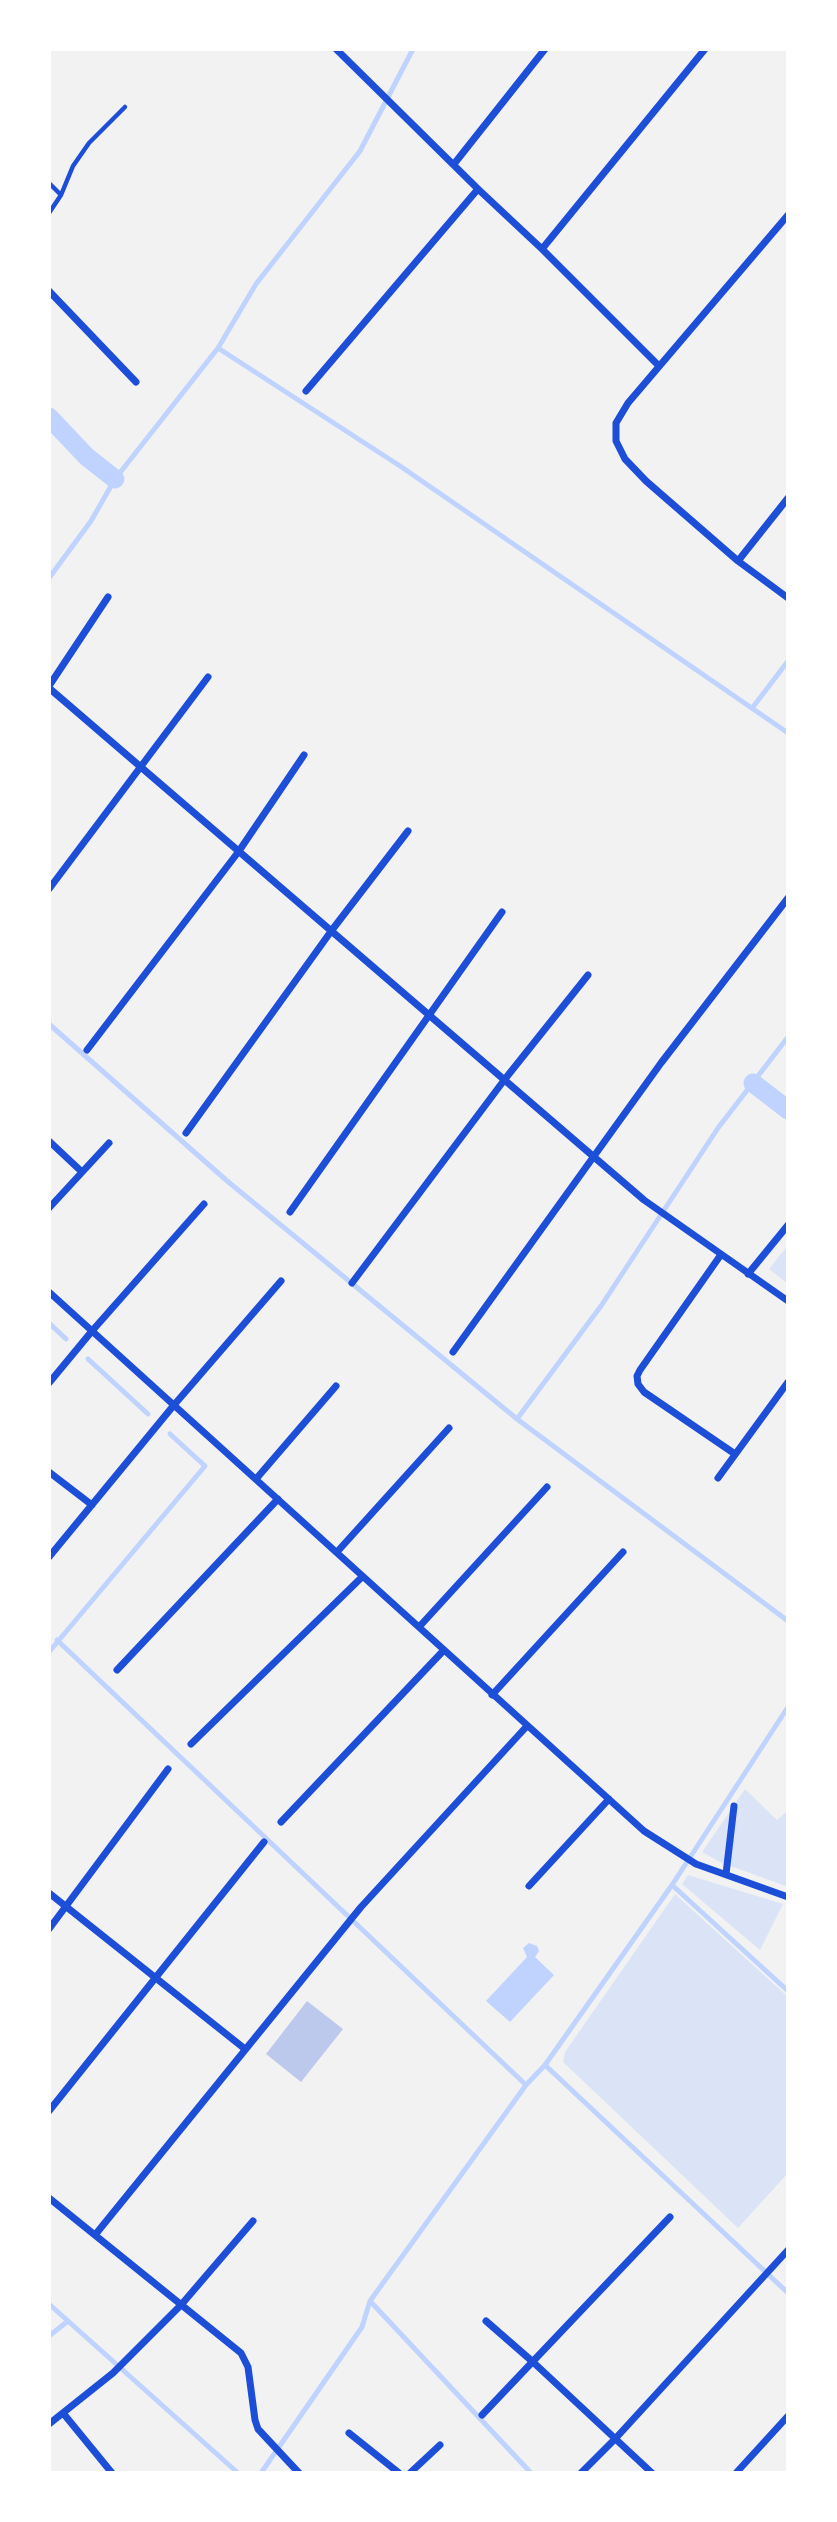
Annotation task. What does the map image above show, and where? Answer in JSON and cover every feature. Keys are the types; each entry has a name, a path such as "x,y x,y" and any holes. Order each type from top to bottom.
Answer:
{"street":[{"path":"335,49 659,366"},
{"path":"454,164 545,49"},
{"path":"542,249 705,49"},
{"path":"306,391 478,189"},
{"path":"788,215 628,403 616,423 616,441 625,459 646,481 738,561 788,598"},
{"path":"49,291 136,382"},
{"path":"738,561 788,498"},
{"path":"108,597 49,687 644,1200 720,1256 788,1301"},
{"path":"49,889 208,677"},
{"path":"87,1050 239,851 304,755"},
{"path":"186,1133 332,930 408,831"},
{"path":"453,1352 661,1063 788,898"},
{"path":"290,1212 502,912"},
{"path":"352,1283 505,1079 588,975"},
{"path":"49,1141 82,1172"},
{"path":"49,1208 109,1143"},
{"path":"49,1383 204,1204"},
{"path":"748,1273 788,1226"},
{"path":"720,1256 637,1376 638,1384 644,1392 735,1454"},
{"path":"49,1557 174,1405 281,1281"},
{"path":"49,1292 644,1831 696,1864 788,1897"},
{"path":"718,1478 788,1382"},
{"path":"256,1479 336,1386"},
{"path":"337,1552 449,1428"},
{"path":"49,1472 92,1505"},
{"path":"419,1628 547,1487"},
{"path":"117,1670 278,1499"},
{"path":"492,1695 623,1552"},
{"path":"191,1744 362,1577"},
{"path":"281,1822 444,1650"},
{"path":"95,2235 361,1907 527,1726"},
{"path":"49,1928 168,1769"},
{"path":"529,1885 608,1799"},
{"path":"726,1874 734,1806"},
{"path":"49,2111 264,1842"},
{"path":"49,1893 245,2049"},
{"path":"49,2198 241,2353 248,2367 255,2420 263,2436 299,2473"},
{"path":"482,2415 670,2217"},
{"path":"49,2424 113,2373 181,2305 253,2221"},
{"path":"581,2473 788,2250"},
{"path":"486,2321 652,2473"},
{"path":"63,2413 112,2473"},
{"path":"736,2473 788,2416"},
{"path":"349,2433 399,2473"},
{"path":"411,2473 440,2445"}],"lane":[{"path":"49,213 61,195 73,166 89,143 125,107"},
{"path":"49,183 61,195"}],"shaded area":[{"path":"788,1245 788,1284 769,1269"},
{"path":"745,1789 777,1820 788,1810 788,1887 720,1862 702,1852"},
{"path":"688,1875 783,1904 760,1950 682,1884"},
{"path":"675,1894 788,1997 788,2173 738,2228 563,2062 565,2052"}],"water":[{"path":"529,1943 537,1946 539,1951 535,1957 554,1975 510,2022 486,2001 527,1957 523,1948"}],"building":[{"path":"307,2001 343,2029 301,2082 266,2054"}],"waterway":[{"path":"49,578 91,521 115,479 218,348 256,284 360,151 413,49"},
{"path":"218,348 400,466 788,733"},
{"path":"49,417 87,457 115,479"},
{"path":"753,707 788,661"},
{"path":"49,1024 226,1180 517,1419 788,1621"},
{"path":"517,1419 601,1306 718,1128 788,1037"},
{"path":"753,1083 788,1110"},
{"path":"49,1323 66,1339"},
{"path":"88,1359 148,1414"},
{"path":"49,1652 205,1466 170,1434"},
{"path":"57,1640 526,2085"},
{"path":"261,2473 362,2327 370,2301 526,2085 545,2065 672,1885 788,1707"},
{"path":"672,1885 788,1991"},
{"path":"545,2065 788,2293"},
{"path":"370,2301 531,2473"},
{"path":"49,2304 238,2473"},
{"path":"49,2336 68,2321"}]}
